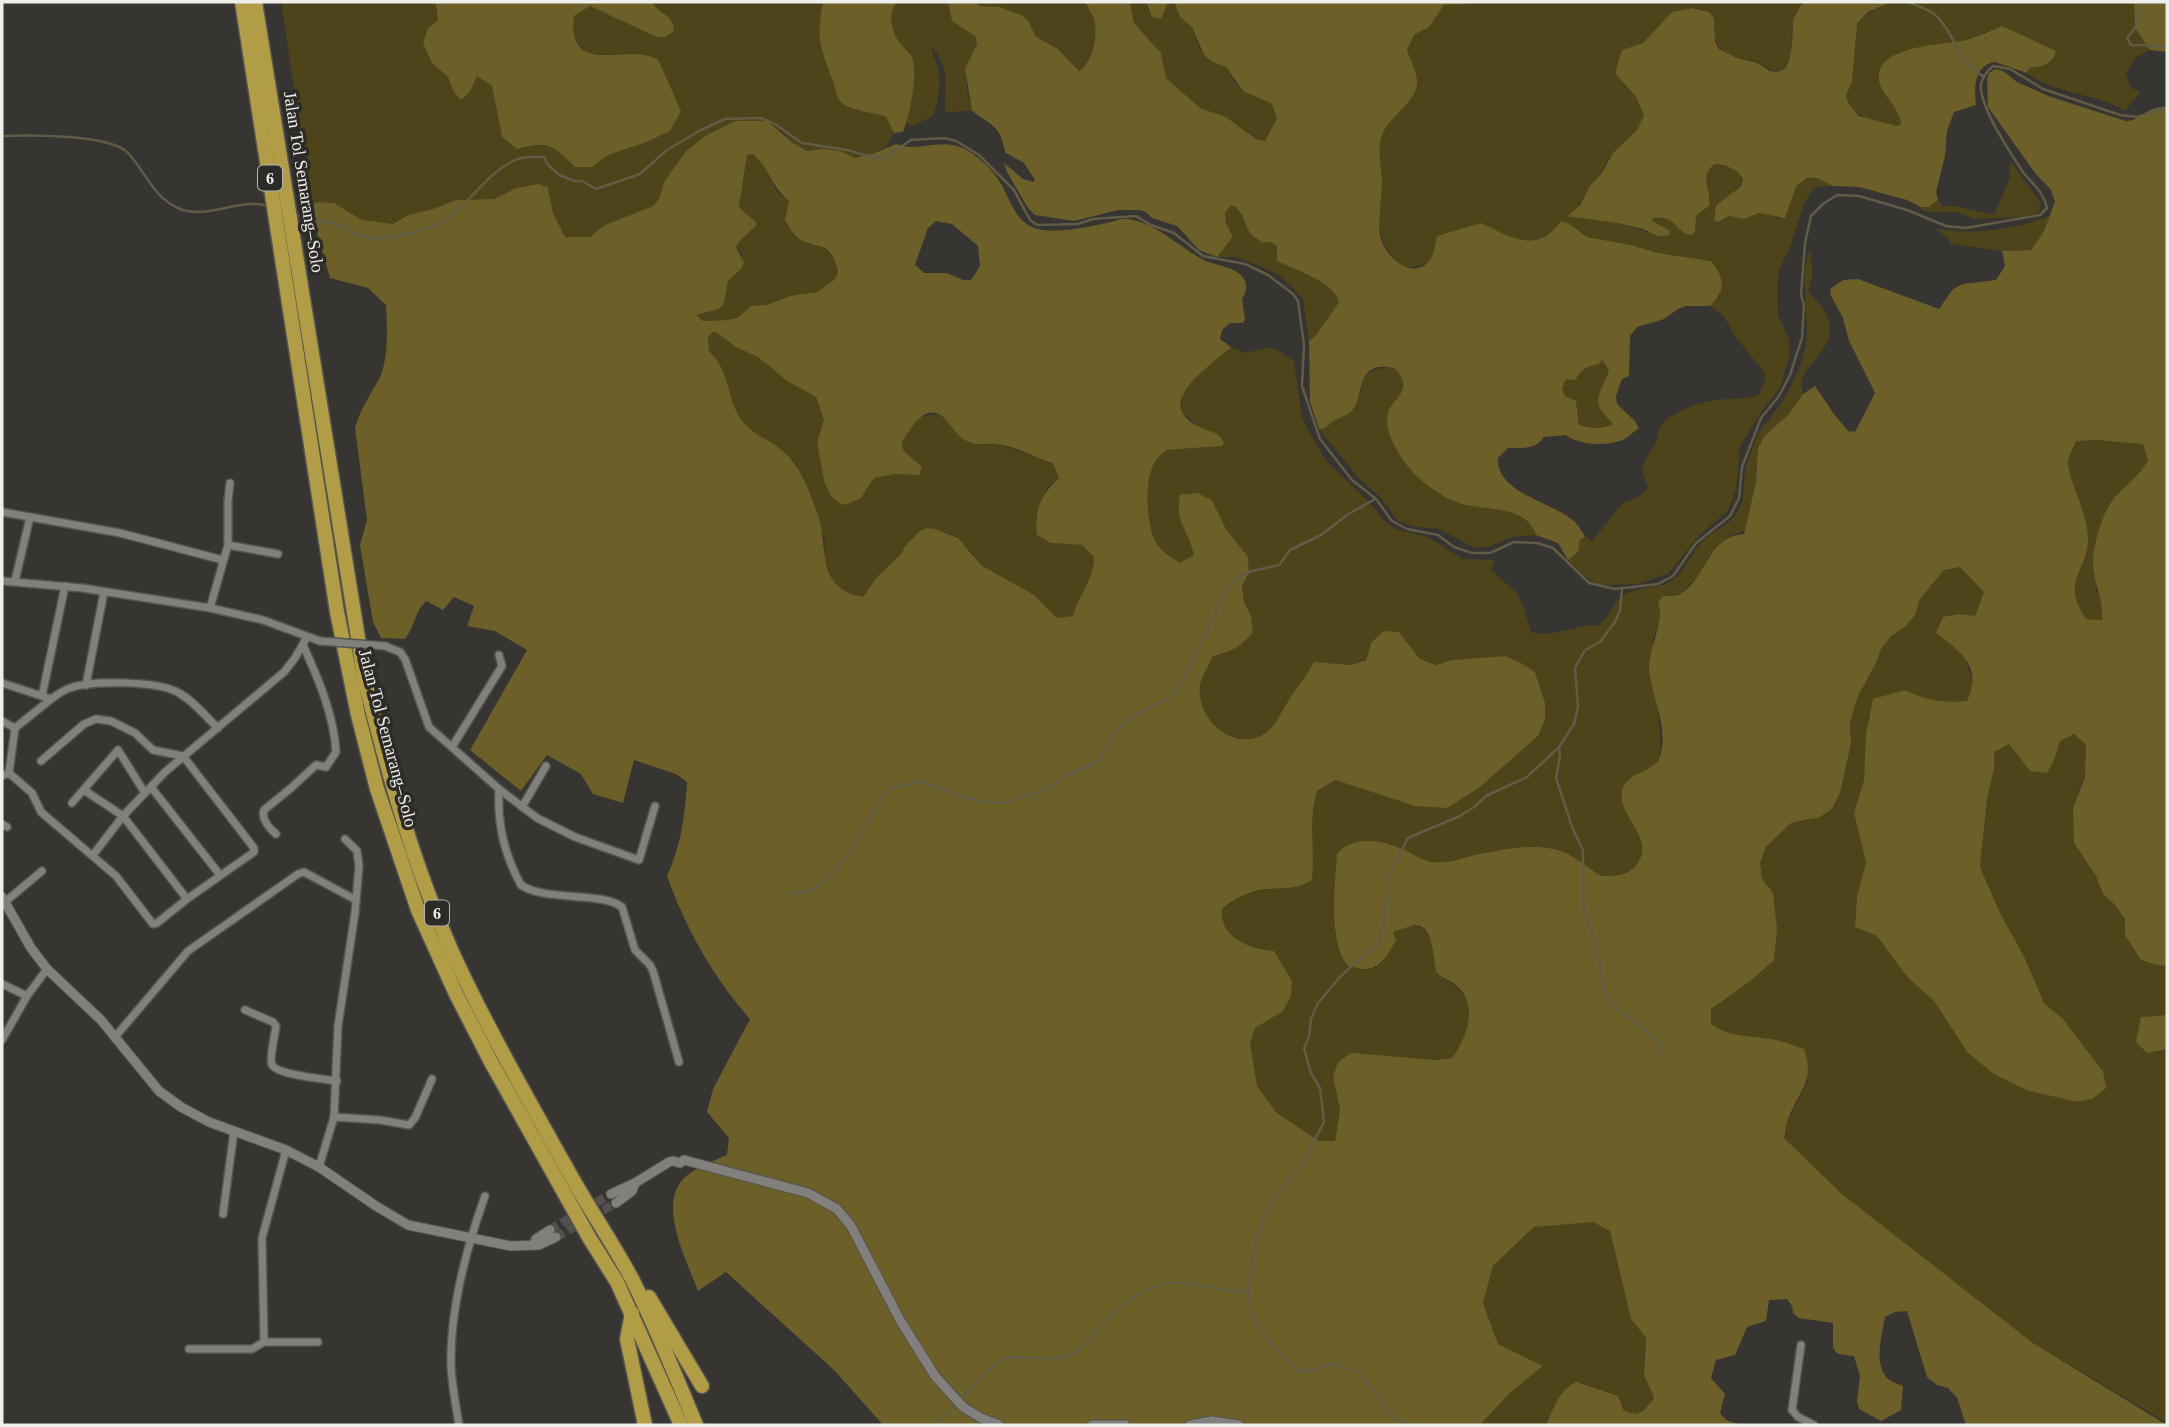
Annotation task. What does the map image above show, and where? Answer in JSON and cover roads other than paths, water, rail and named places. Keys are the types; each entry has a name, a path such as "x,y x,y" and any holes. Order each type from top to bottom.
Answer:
{"highway":[{"name":"Jalan Tol Semarang–Solo","path":"242,2 344,649 377,789 405,872 436,950 474,1028 590,1239 618,1282 681,1425"},
{"name":"Jalan Tol Semarang–Solo","path":"255,2 365,681 420,872 472,993 643,1303 696,1425"},
{"path":"612,1244 634,1272 702,1386"},
{"path":"632,1312 627,1339 645,1425"}],"street":[{"path":"210,608 228,545 230,483"},
{"path":"2,512 120,533 223,561"},
{"path":"15,581 30,517"},
{"path":"228,545 278,554"},
{"path":"2,580 65,586 210,608 263,620 305,641 385,646 400,652 405,659 427,723 499,789 537,818 576,837 639,860 655,806"},
{"path":"42,696 65,586"},
{"path":"86,685 104,592"},
{"path":"93,855 123,816 183,756 291,665 305,641"},
{"path":"275,834 266,823 262,814 264,810 314,766 326,767 336,752 333,729 305,641"},
{"path":"452,747 502,666 499,655"},
{"path":"2,683 51,699"},
{"path":"41,761 84,723 96,719 111,722 135,733 153,750 183,756 254,848 254,852 153,924 116,876 41,812 32,793 6,774 15,728 51,699 70,688 122,684 166,687 181,694 218,728"},
{"path":"2,721 15,728"},
{"path":"72,803 119,750 148,790 220,875"},
{"path":"522,807 545,766"},
{"path":"499,789 498,805 503,837 521,885 543,893 614,902 620,904 625,911 635,950 653,971 679,1062"},
{"path":"83,790 123,816 187,900"},
{"path":"318,1167 334,1117 338,1027 356,900 359,854 345,839"},
{"path":"42,872 3,900 47,969 101,1020 170,1100 202,1119 286,1150 318,1167 408,1225 511,1246 534,1244 536,1240 553,1234"},
{"path":"115,1037 188,951 298,874 304,872 356,900"},
{"path":"2,1040 27,996 47,969"},
{"path":"2,984 27,996"},
{"path":"245,1010 273,1022 276,1026 271,1059 274,1067 282,1072 337,1080"},
{"path":"334,1117 409,1125 415,1118 432,1079"},
{"path":"223,1214 234,1131"},
{"path":"264,1342 262,1238 286,1150"},
{"path":"613,1198 668,1162 680,1163 684,1160 808,1194 837,1209 851,1226 914,1344 935,1376 962,1407 981,1419 999,1425"},
{"path":"459,1425 451,1367 452,1346 470,1239 485,1196"},
{"path":"190,1349 252,1349 264,1342 318,1342"},
{"path":"1801,1345 1792,1410 1798,1417 1814,1425"},
{"path":"1191,1425 1212,1421 1239,1425"},
{"path":"1091,1425 1125,1425"}],"waterway":[{"path":"1908,2 1934,14 1947,29 1968,64 1983,76"},
{"path":"2144,2 2135,28 2127,38 2131,45 2167,46"},
{"path":"294,214 345,227 354,233 373,238 403,235 443,222 494,174 517,159 544,157 547,164 559,175 582,181 596,189 640,174 667,150 725,119 761,118 775,124 802,143 876,158 884,158 911,140 944,138 956,141 979,155 1014,190 1030,220 1037,225 1078,224 1093,219 1136,216 1174,233 1203,256 1245,264 1268,275 1293,294 1298,301 1304,345 1302,386 1320,439 1352,480 1376,499 1392,521 1407,529 1438,535 1454,547 1472,553 1490,553 1514,542 1537,543 1553,548 1589,583 1615,589 1658,584 1673,576 1696,543 1730,516 1739,498 1742,467 1761,418 1779,396 1790,375 1802,338 1804,305 1801,295 1805,243 1811,216 1823,204 1837,195 1859,196 1907,210 1946,226 1966,228 2040,215 2047,208 2043,197 2023,172 1996,129 1981,93 1985,74 1993,66 2010,69 2043,89 2120,115 2138,117 2167,107"},
{"path":"2,136 68,137 105,142 119,147 128,153 162,197 178,208 189,211 211,211 246,204 268,206"},
{"path":"789,893 807,891 822,883 836,870 889,789 919,781 967,798 992,803 1008,802 1048,788 1063,777 1099,761 1116,730 1139,713 1170,697 1181,685 1229,584 1246,573 1279,565 1290,550 1321,535 1347,515 1375,499"},
{"path":"1405,1425 1395,1418 1358,1372 1333,1364 1300,1371 1268,1340 1251,1315 1249,1290 1256,1239 1266,1212 1301,1166 1324,1122 1320,1088 1311,1073 1304,1048 1309,1037 1311,1019 1318,1003 1340,977 1361,957 1377,947 1385,920 1387,878 1408,838 1460,816 1486,796 1527,777 1559,747 1574,724 1578,707 1575,668 1585,650 1600,642 1615,622 1620,610 1622,589"},
{"path":"1559,747 1556,778 1572,827 1583,850 1583,906 1597,948 1604,991 1613,1005 1654,1037 1662,1051 1663,1059"},
{"path":"960,1399 989,1369 1002,1360 1015,1357 1049,1359 1072,1354 1118,1309 1157,1286 1176,1282 1228,1291 1249,1290"},
{"path":"936,1425 955,1404"}],"tunnel":[{"path":"550,1230 611,1194"},
{"path":"556,1237 616,1203"}]}
